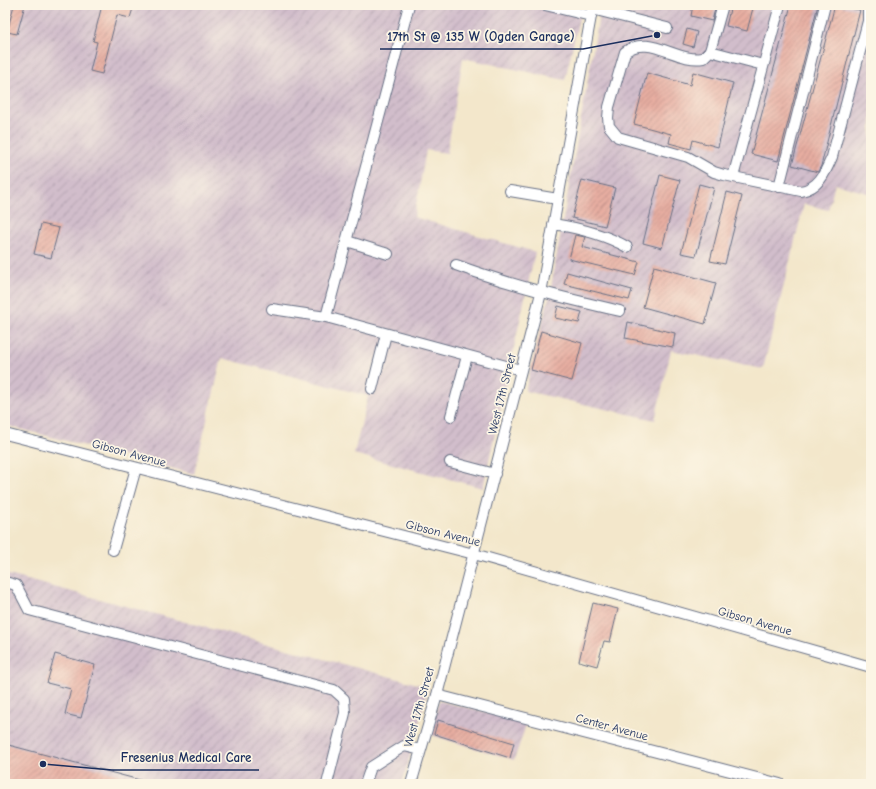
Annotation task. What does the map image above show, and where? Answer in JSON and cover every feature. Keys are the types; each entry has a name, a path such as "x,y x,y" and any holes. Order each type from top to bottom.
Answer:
{"street":[{"path":"326,317 409,5"},
{"path":"545,5 592,10 667,28"},
{"path":"723,5 710,51 707,56 697,59 648,46 631,47 625,52 610,107 609,126 618,137 688,156 714,172 801,191 810,189 817,184 826,172 832,157 868,21 868,5"},
{"path":"733,177 780,5"},
{"path":"780,187 825,5"},
{"name":"West 17th Street","path":"411,784 437,695 541,293 592,10"},
{"path":"710,51 763,65"},
{"path":"510,191 558,199"},
{"path":"553,224 591,232 612,239 627,247"},
{"path":"347,241 388,254"},
{"path":"456,265 496,280 541,293 620,311"},
{"path":"272,309 326,317 521,370"},
{"path":"372,389 386,334"},
{"path":"451,416 467,356"},
{"name":"Gibson Avenue","path":"5,434 474,554 871,667"},
{"path":"450,462 495,474"},
{"path":"113,550 136,468"},
{"path":"5,582 16,585 29,610 334,690 344,699 345,713 327,784"},
{"name":"Center Avenue","path":"437,695 780,784"},
{"path":"365,784 371,767 404,746 421,750"}],"shaded area":[{"path":"5,5 582,5 565,80 463,58 447,153 426,150 414,217 535,252 483,488 354,454 368,396 222,358 194,474 5,425"},
{"path":"601,5 871,5 871,194 835,184 828,210 804,204 763,369 671,350 655,420 525,391 550,293"},
{"path":"5,574 429,687 402,784 5,784"},
{"path":"439,701 527,722 514,760 431,735"}],"building":[{"path":"14,5 25,5 17,34 7,32"},
{"path":"102,5 134,5 130,18 117,15 102,74 90,71 97,42 93,41"},
{"path":"693,5 716,5 712,21 691,16"},
{"path":"731,5 743,5 753,8 747,31 726,26"},
{"path":"791,5 818,5 778,161 751,154"},
{"path":"835,5 860,10 821,166 818,172 792,165"},
{"path":"687,29 697,32 693,47 683,44"},
{"path":"693,72 733,83 718,147 693,140 691,149 669,143 671,134 634,124 647,73 690,85"},
{"path":"660,175 680,180 662,248 643,243"},
{"path":"582,180 615,188 605,226 572,218"},
{"path":"699,184 714,188 696,256 681,253"},
{"path":"727,192 742,196 725,264 710,261"},
{"path":"41,224 59,228 51,258 34,254"},
{"path":"575,235 585,237 582,247 639,262 635,275 569,259"},
{"path":"654,266 716,283 705,324 643,307"},
{"path":"567,272 632,290 629,300 564,284"},
{"path":"558,306 582,312 579,323 555,318"},
{"path":"628,322 675,333 673,347 625,338"},
{"path":"541,331 582,343 572,381 531,370"},
{"path":"593,603 618,609 610,642 604,641 597,666 579,661"},
{"path":"55,654 95,665 81,718 65,714 71,689 47,683"},
{"path":"438,720 514,743 510,758 434,734"},
{"path":"5,744 147,782 146,784 5,784"}],"place":[{"name":"17th St @ 135 W (Ogden Garage)","path":"657,35"},
{"name":"Fresenius Medical Care","path":"43,764"}]}
